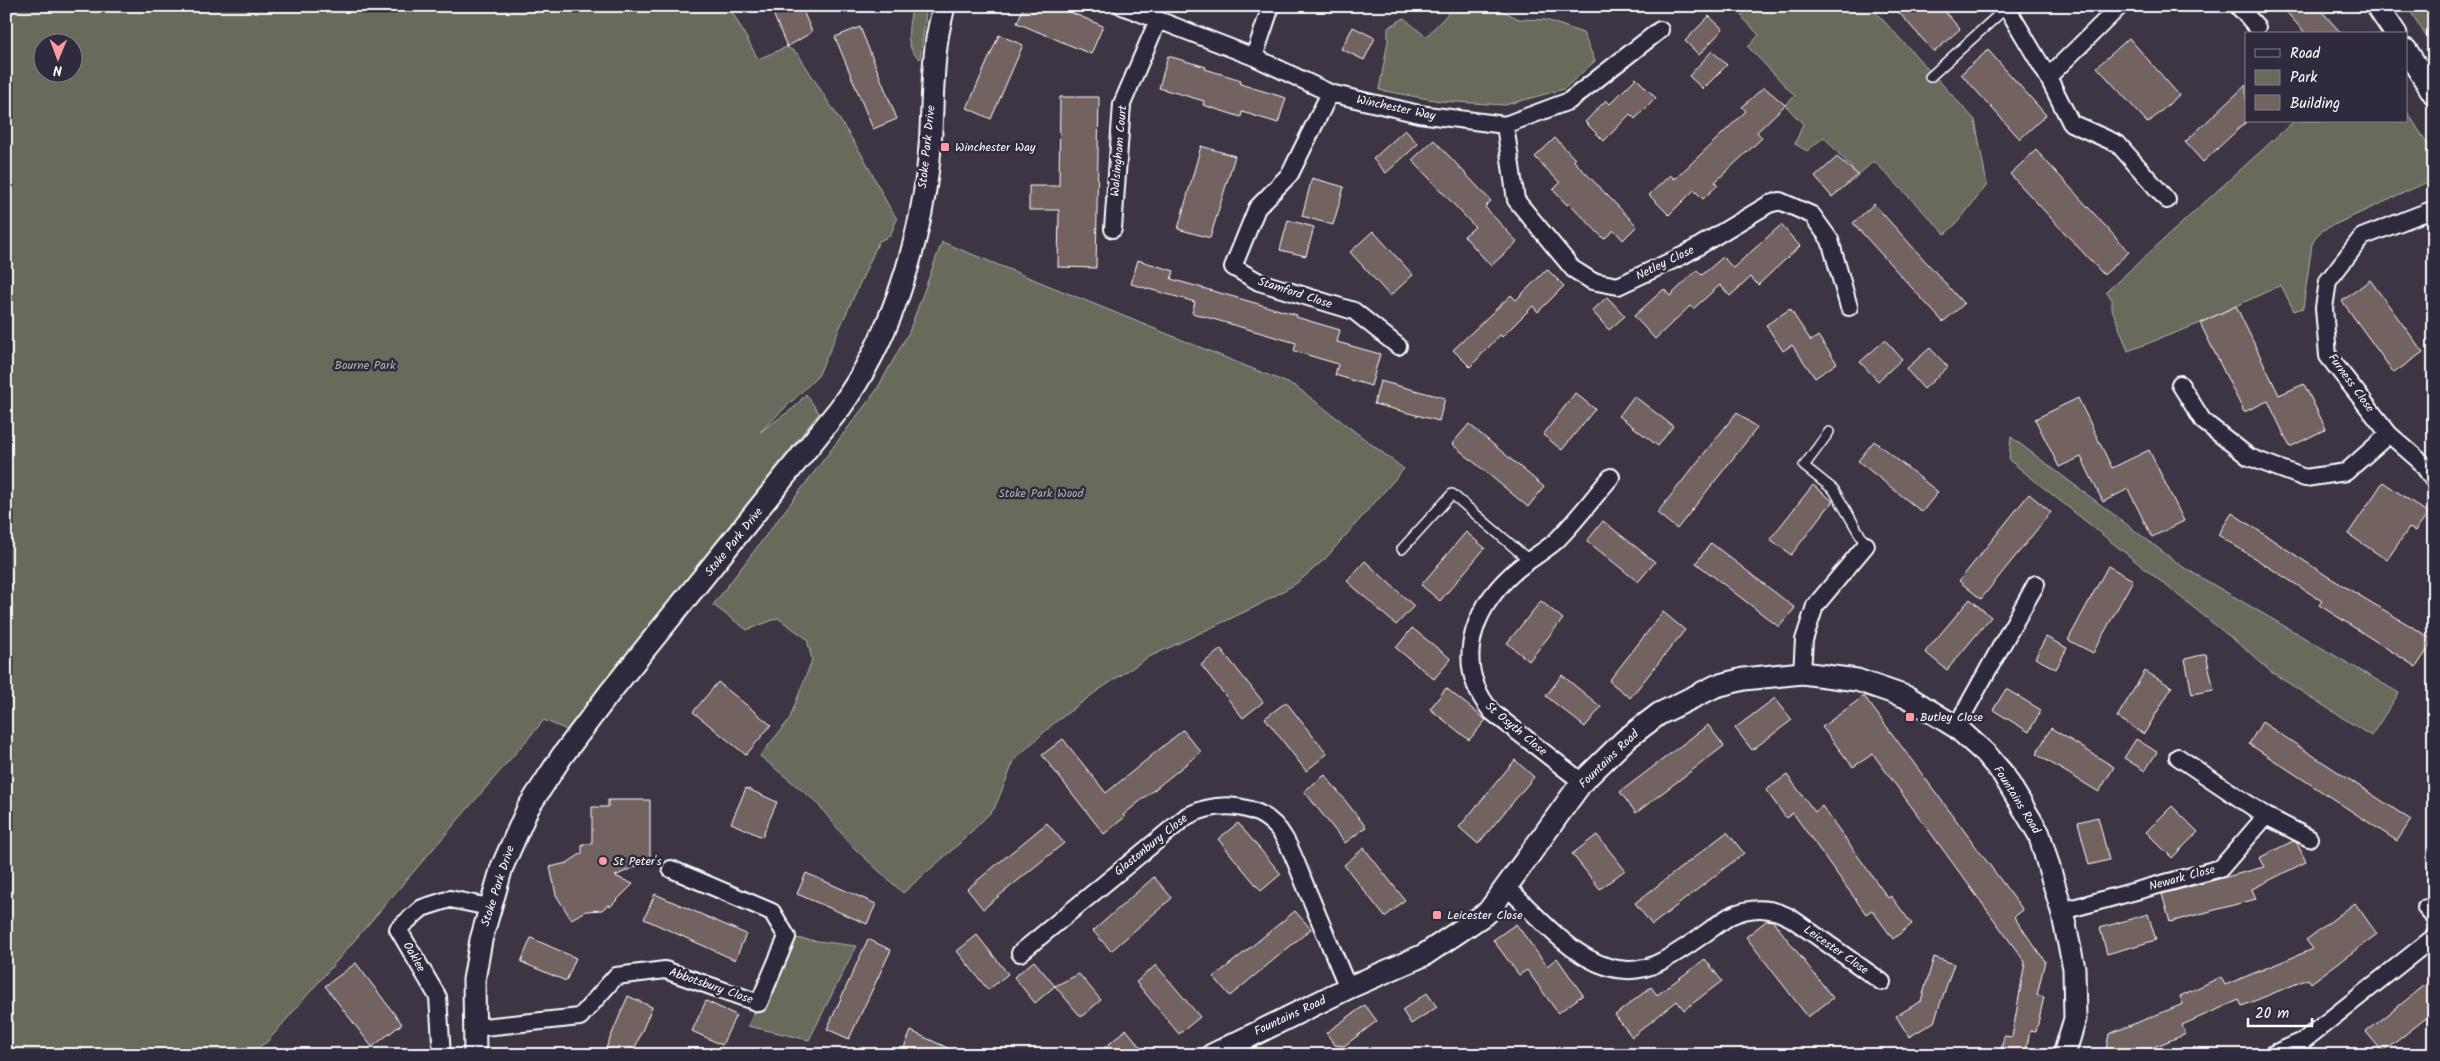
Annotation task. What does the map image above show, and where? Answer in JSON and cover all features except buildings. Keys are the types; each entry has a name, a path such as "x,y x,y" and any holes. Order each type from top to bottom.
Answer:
{"street":[{"name":"Stoke Park Drive","path":"475,1055 474,980 489,907 502,866 528,808 562,756 611,691 840,408 859,382 877,347 892,310 914,242 928,169 936,46 944,6"},
{"name":"Winchester Way","path":"1122,6 1254,57 1330,94 1419,114 1505,125 1569,101 1660,30"},
{"path":"1254,57 1271,6"},
{"path":"2048,77 2120,6"},
{"path":"2238,6 2257,27"},
{"path":"2376,6 2395,32"},
{"path":"2007,7 2048,77 2071,123 2118,144 2167,200"},
{"name":"Walsingham Court","path":"1113,229 1122,104 1158,20"},
{"path":"2408,53 2434,94"},
{"name":"Stamford Close","path":"1330,94 1290,174 1257,208 1233,267 1259,282 1354,311 1398,346"},
{"name":"Netley Close","path":"1505,125 1516,200 1573,269 1592,280 1618,286 1684,255 1769,204 1780,201 1812,215 1830,240 1849,307"},
{"name":"Furness Close","path":"2434,209 2362,237 2328,281 2324,308 2328,356 2389,434 2420,462 2434,481"},
{"path":"2180,384 2203,421 2249,457 2305,478 2346,472 2389,434"},
{"name":"St Osyth Close","path":"1582,782 1492,712 1484,702 1472,678 1470,665 1471,644 1484,608 1513,573 1558,538 1611,477"},
{"path":"1802,673 1804,640 1815,606 1866,545"},
{"path":"1956,727 2036,584"},
{"name":"Fountains Road","path":"1212,1055 1348,988 1424,955 1488,912 1582,782 1626,739 1677,703 1716,686 1744,679 1802,673 1857,680 1909,698 1956,727 1985,753 2003,774 2039,834 2062,911 2074,968 2075,1019 2064,1055"},
{"path":"2178,757 2266,816 2309,838"},
{"name":"Glastonbury Close","path":"1020,953 1187,816 1209,807 1231,805 1255,812 1266,819 1285,839 1348,988"},
{"name":"Newark Close","path":"2062,911 2221,868 2266,816"},
{"name":"Abbotsbury Close","path":"474,1028 580,1018 616,976 665,970 759,1002 787,937 772,912 671,870"},
{"name":"Leicester Close","path":"1507,887 1573,950 1590,960 1608,967 1634,969 1660,963 1730,916 1740,912 1760,909 1781,912 1792,918 1882,982"},
{"name":"Oaklee","path":"442,1055 438,997 398,929 422,908 450,899 489,907"},
{"path":"2271,1055 2303,1042 2434,937"}],"lane":[{"path":"1930,78 2007,7"},
{"path":"1829,432 1804,466 1834,490 1866,545"},
{"path":"1402,549 1452,494 1530,561"}],"green space":[{"name":"Bourne Park","path":"6,6 729,6 758,59 787,47 798,54 864,158 897,219 890,236 879,241 818,376 760,432 795,407 806,394 819,413 567,730 544,720 267,1042 245,1055 6,1055"},
{"path":"912,6 927,6 920,59 914,54 909,42"},
{"path":"1455,6 1492,6 1519,19 1546,20 1583,33 1595,61 1564,89 1505,105 1440,101 1379,90 1388,41 1388,28 1404,18 1426,37"},
{"path":"1751,6 1870,6 1975,120 1987,185 1957,223 1945,234 1874,161 1858,175 1824,137 1807,151 1795,144 1803,124 1785,105 1795,96 1748,47 1759,35 1741,16"},
{"path":"2407,6 2434,6 2434,49"},
{"path":"2408,113 2434,154 2434,179 2325,229 2317,235 2312,244 2303,308 2294,311 2281,285 2193,326 2128,351 2112,309 2112,299 2106,292 2293,122 2408,122"},
{"name":"Stoke Park Wood","path":"942,242 1295,386 1404,469 1325,559 1297,583 1255,607 1147,658 1097,691 1053,724 1015,759 994,809 960,843 903,893 852,846 815,801 760,756 789,720 812,660 807,639 778,618 747,630 713,605 876,391 909,332"},
{"path":"2011,437 2183,567 2399,693 2371,736 2271,672 2249,652 2009,460"},
{"path":"787,937 856,946 809,1040 748,1026"}],"place":[{"name":"Winchester Way","path":"945,147"},
{"name":"Butley Close","path":"1910,717"},
{"name":"St Peter's","path":"603,861"},
{"name":"Leicester Close","path":"1437,915"}]}
